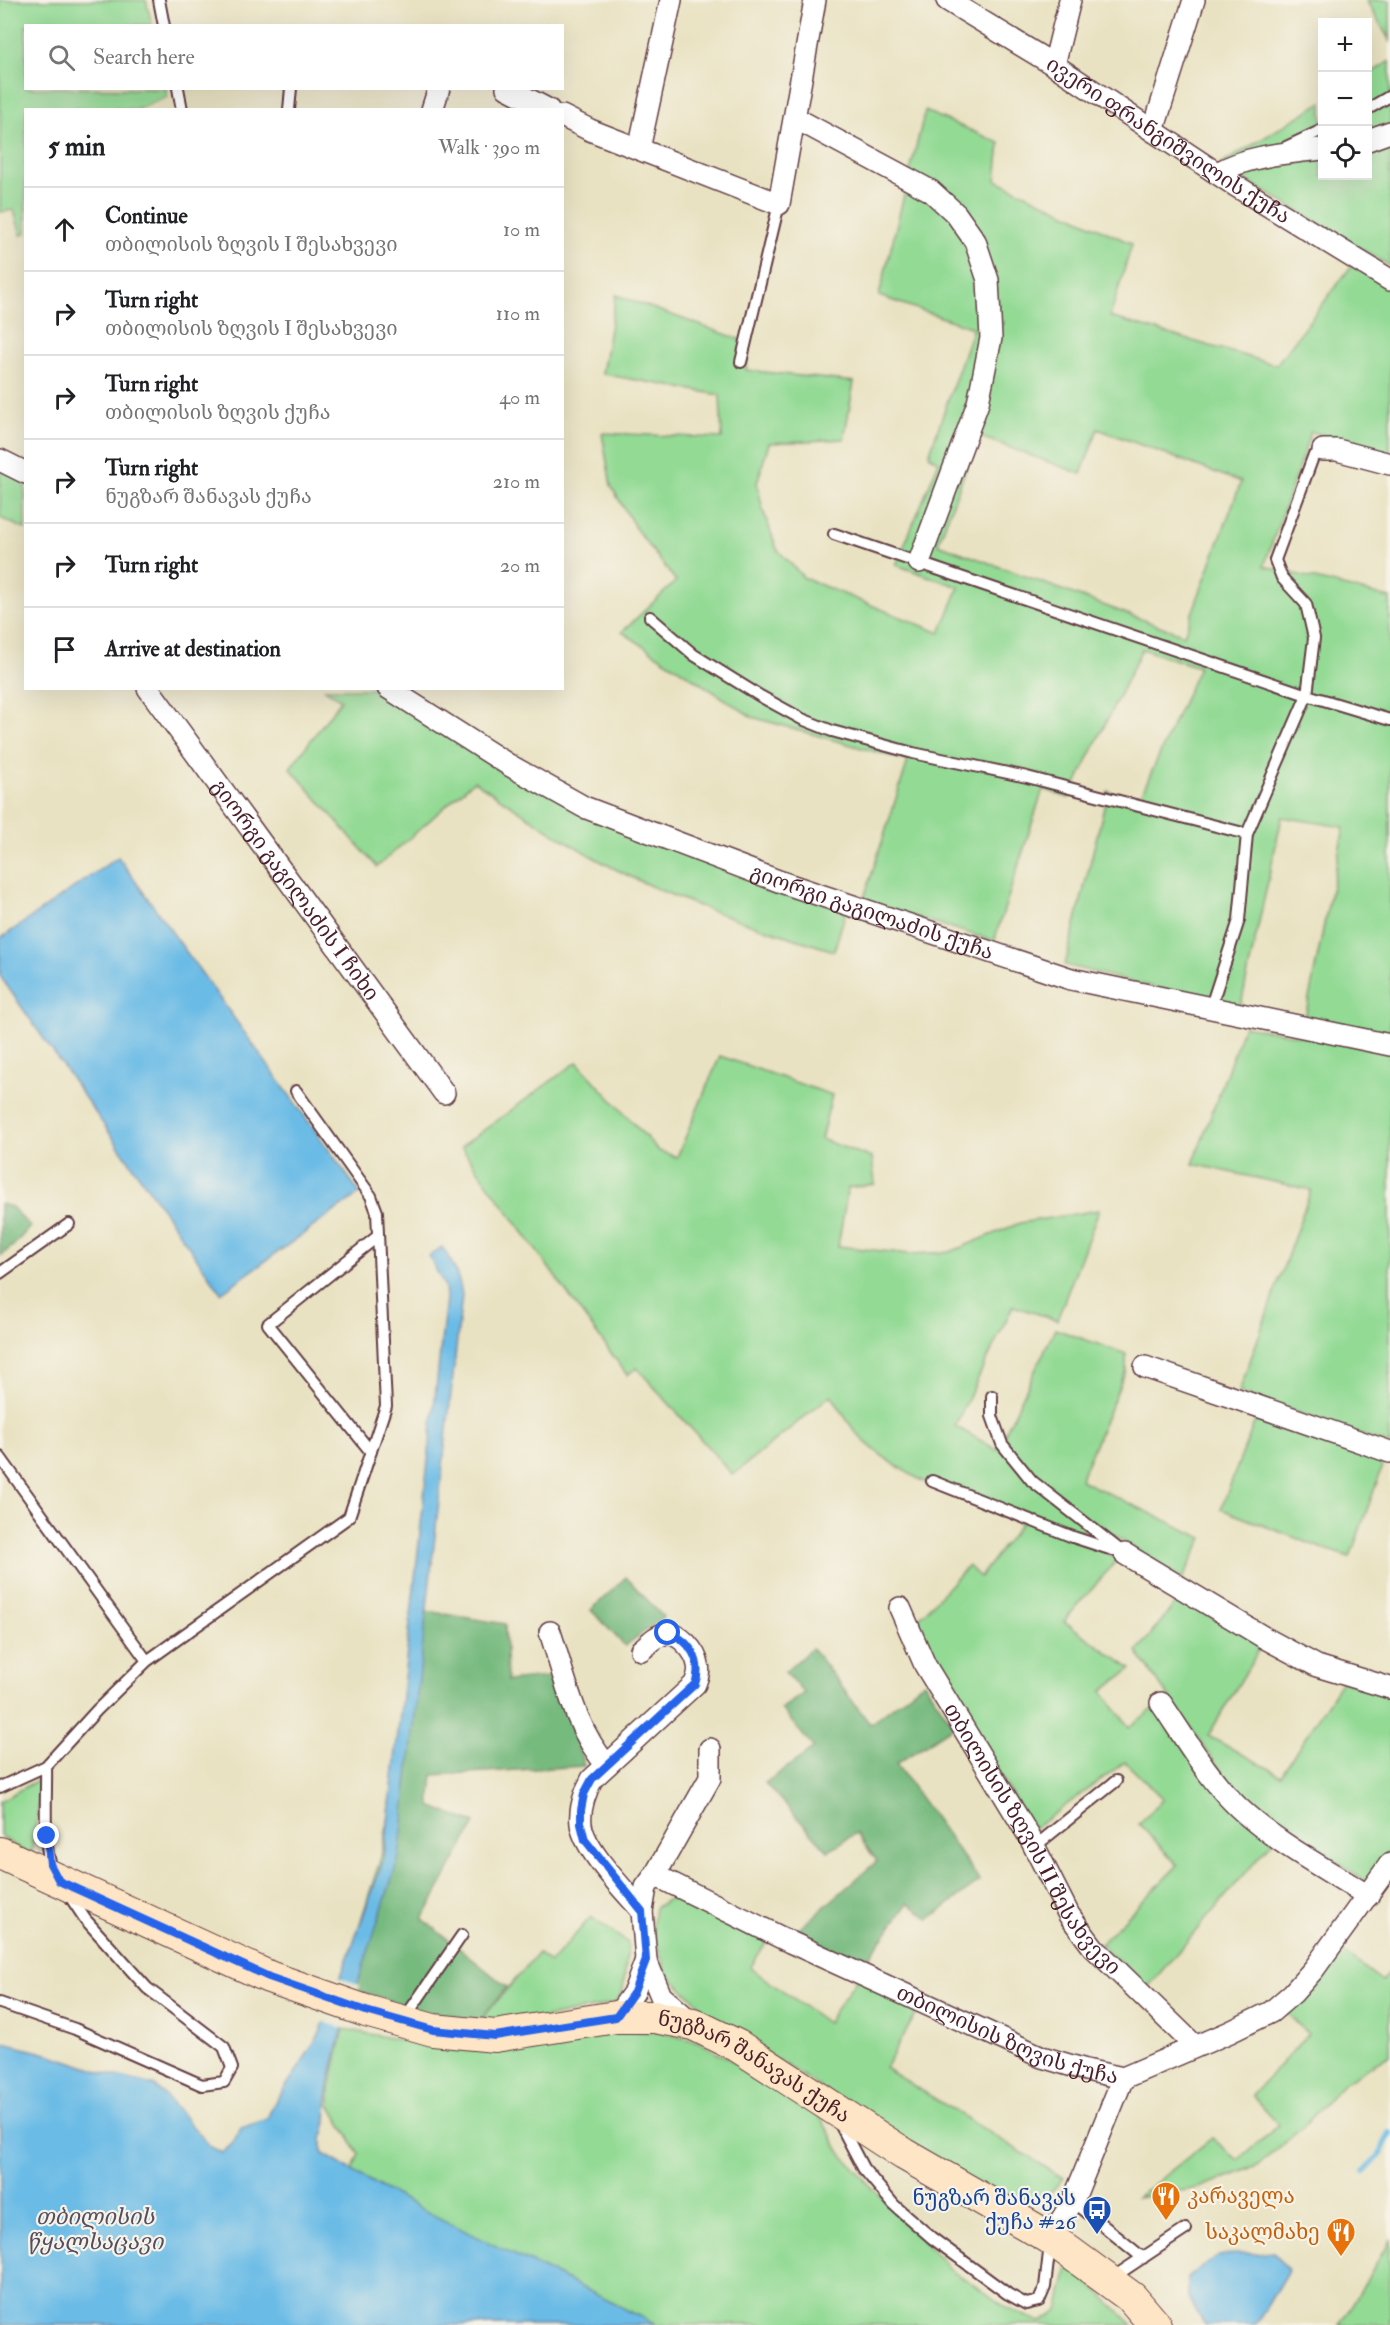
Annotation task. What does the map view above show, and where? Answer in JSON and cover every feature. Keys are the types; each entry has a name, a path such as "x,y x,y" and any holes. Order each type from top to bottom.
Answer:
{"main road":[{"name":"ნუგზარ შანავას ქუჩა","path":"0,1852 269,1977 366,2011 433,2030 495,2036 616,2017 654,2017 693,2024 738,2046 904,2154 1050,2238 1132,2298 1155,2325"}],"street":[{"path":"639,149 671,0"},
{"path":"564,117 590,130 779,204 815,0"},
{"name":"ივერი ფრანგიშვილის ქუჩა","path":"947,0 1054,65 1217,173 1390,279"},
{"path":"1054,65 1070,0"},
{"path":"1153,131 1194,0"},
{"path":"433,108 438,90"},
{"path":"511,90 545,108"},
{"path":"795,118 932,191 956,214 975,241 988,280 991,338 978,403 919,562"},
{"path":"1372,139 1390,132"},
{"path":"1217,173 1234,164 1269,154 1318,149"},
{"path":"1323,450 1337,450 1390,464"},
{"path":"0,460 24,472"},
{"name":"გიორგი გაგილაძის I ჩიხი","path":"149,690 444,1093"},
{"name":"გიორგი გაგილაძის ქუჩა","path":"391,690 423,713 584,807 781,882 1071,980 1390,1045"},
{"path":"1145,1367 1390,1452"},
{"path":"1125,1554 1265,1638 1317,1666 1390,1688"},
{"name":"თბილისის ზღვის II შესახვევი","path":"900,1608 925,1665 1034,1846 1069,1915 1093,1947 1195,2046"},
{"path":"550,1632 582,1729 595,1752 607,1765"},
{"path":"641,1650 659,1636 668,1633 679,1636 696,1658 699,1673 695,1684 592,1779 584,1794 581,1824 585,1840 642,1911"},
{"path":"1161,1703 1215,1781 1239,1808 1270,1833 1368,1896"},
{"path":"693,2024 661,1996 646,1960 642,1911 646,1887 710,1778 710,1749"},
{"name":"თბილისის ზღვის ქუჩა","path":"655,1875 801,1947 1042,2057 1123,2078 1271,2012 1293,1993 1390,1864"},
{"path":"616,2017 634,1992 646,1960"},
{"path":"1050,2238 1072,2201 1123,2078"}],"lane":[{"path":"159,0 164,24"},
{"path":"178,90 182,108"},
{"path":"289,108 291,90"},
{"path":"1372,107 1390,96"},
{"path":"1269,154 1318,132"},
{"path":"741,362 779,204"},
{"path":"1210,1009 1239,920 1247,834 1308,694 1314,638 1306,604 1282,578 1275,560 1313,457 1323,450"},
{"path":"834,534 1390,720"},
{"path":"650,617 703,661 802,719 832,731 913,753 1027,777 1247,834"},
{"path":"0,1787 46,1766 97,1710 147,1661 348,1517 386,1406 375,1202 297,1091"},
{"path":"0,1273 69,1224"},
{"path":"371,1452 268,1324 378,1236"},
{"path":"992,1396 992,1416 1002,1444 1032,1481 1125,1554"},
{"path":"0,1457 147,1661"},
{"path":"932,1481 1073,1537 1125,1554"},
{"path":"0,2003 75,2029 202,2085 224,2082 232,2068 224,2047 147,1988 85,1918 59,1881 50,1864 47,1836 46,1766"},
{"path":"1034,1846 1116,1781"},
{"path":"402,2022 462,1935"},
{"path":"830,2105 863,2168 894,2205 932,2238 1008,2294 1026,2304 1039,2301 1045,2287 1050,2238"},
{"path":"1072,2201 1143,2258"},
{"path":"1109,2280 1186,2229"}],"green space":[{"path":"0,0 146,0 152,24 24,24 24,90 166,90 167,97 140,108 24,108 24,234 21,235 14,210 0,212"},
{"path":"1366,0 1390,0 1390,41"},
{"path":"1390,61 1390,266 1220,165 1318,104 1318,180 1372,180 1372,72"},
{"path":"925,111 1000,143 996,180 1132,244 1110,317 1276,365 1353,264 1390,288 1390,453 1311,432 1264,566 1390,598 1390,1034 1305,1018 1344,827 1282,817 1240,1009 1065,965 1108,791 1138,802 1199,667 1142,649 1069,798 1043,789 994,941 863,901 908,761 752,717 622,632 676,581 636,529 611,486 602,433 722,438 720,395 602,374 616,295 750,343 746,370 854,382 844,439 769,443 757,483 763,510 777,549 804,578 940,633 959,587 896,565 939,462 929,455 973,328 879,296","holes":["1098,429 1241,482 1184,635 938,544 978,436 1081,474"]},
{"path":"0,469 24,481 24,529 0,518"},
{"path":"326,690 380,690 501,771 846,911 834,951 707,909 645,884 572,845 474,781 377,867 290,768 341,700"},
{"path":"1244,1026 1390,1052 1390,1445 1239,1392 1311,1190 1193,1164"},
{"path":"720,1056 832,1095 821,1139 872,1158 875,1184 848,1188 838,1246 909,1254 950,1252 1020,1223 1099,1210 1057,1320 1013,1306 955,1426 997,1450 1055,1329 1126,1354 1126,1370 1080,1480 1203,1538 1182,1580 1093,1521 1079,1533 1117,1560 1064,1621 1131,1669 1102,1691 1129,1727 1156,1707 1273,1841 1147,1988 1100,1944 1178,1865 1139,1824 1163,1799 1125,1762 1032,1830 913,1624 968,1566 980,1577 1021,1523 938,1489 899,1467 858,1435 831,1395 733,1475 637,1368 627,1375 461,1147 577,1062 659,1151 677,1157"},
{"path":"0,1204 12,1207 30,1227 13,1246 0,1256"},
{"path":"1258,1413 1386,1457 1350,1557 1221,1509"},
{"path":"626,1577 663,1617 625,1646 591,1610"},
{"path":"1178,1600 1263,1643 1208,1736 1281,1775 1342,1681 1390,1694 1390,1849 1367,1882 1281,1825 1231,1785 1137,1652"},
{"path":"414,1609 505,1624 507,1681 559,1676 584,1766 433,1775 430,1806 475,1823 423,1919 507,1987 481,2020 455,2024 341,1984 381,1857 388,1822"},
{"path":"812,1648 870,1724 924,1682 954,1726 896,1764 980,1881 929,1919 908,1903 862,1967 792,1935 877,1861 856,1833 828,1851 765,1783 814,1748 781,1709 804,1693 785,1672"},
{"path":"43,1777 31,1856 0,1836 0,1801"},
{"path":"672,1897 687,1897 768,1939 750,1968 827,2023 857,1978 920,2007 885,2068 1063,2178 1050,2192 1034,2198 1015,2197 979,2188 718,2022 667,1974 652,1929 655,1908"},
{"path":"591,1917 628,1943 623,1990 616,2003 515,2024 481,2020 538,1953 550,1963"},
{"path":"1340,1949 1382,1981 1390,1970 1390,2055 1345,2082 1303,2127 1257,2166 1199,2188 1137,2198 1212,2138 1238,2160 1279,2125 1252,2096 1308,2034 1284,2010"},
{"path":"344,2029 447,2049 518,2049 606,2031 659,2032 699,2042 815,2108 841,2153 949,2268 1011,2310 1040,2322 1058,2311 1069,2264 1133,2325 656,2325 611,2302 609,2324 352,2171 359,2154 330,2105 330,2088"},
{"path":"1390,2240 1390,2325 1340,2325"}],"water":[{"path":"118,857 360,1193 221,1293 0,976 0,939"},
{"name":"თბილისის წყალსაცავი","path":"442,1247 455,1270 462,1295 399,1857 342,2031 329,2084 322,2153 445,2221 656,2325 0,2325 0,2042 156,2086 211,2147 222,2153 232,2144 241,2128 267,2119 273,2105 320,2033 384,1859 446,1298 445,1287 429,1256"},
{"path":"1274,2252 1288,2270 1256,2325 1205,2325 1188,2298 1188,2277 1219,2255"}],"pier":[{"path":"338,1977 360,1985 346,2029 321,2021"}],"waterway":[{"path":"1365,2171 1379,2156 1390,2133"}],"place":[{"name":"კარაველა","path":"1166,2222"},
{"name":"ნუგზარ შანავას ქუჩა #26","path":"1097,2236"},
{"name":"საკალმახე","path":"1341,2258"}],"route":[{"path":"47,1836 50,1864 59,1881 269,1977 366,2011 433,2030 495,2036 616,2017 634,1992 646,1960 642,1911 585,1840 581,1824 581,1810 584,1794 592,1779 695,1684 699,1673 696,1658 679,1636 668,1633"}]}
